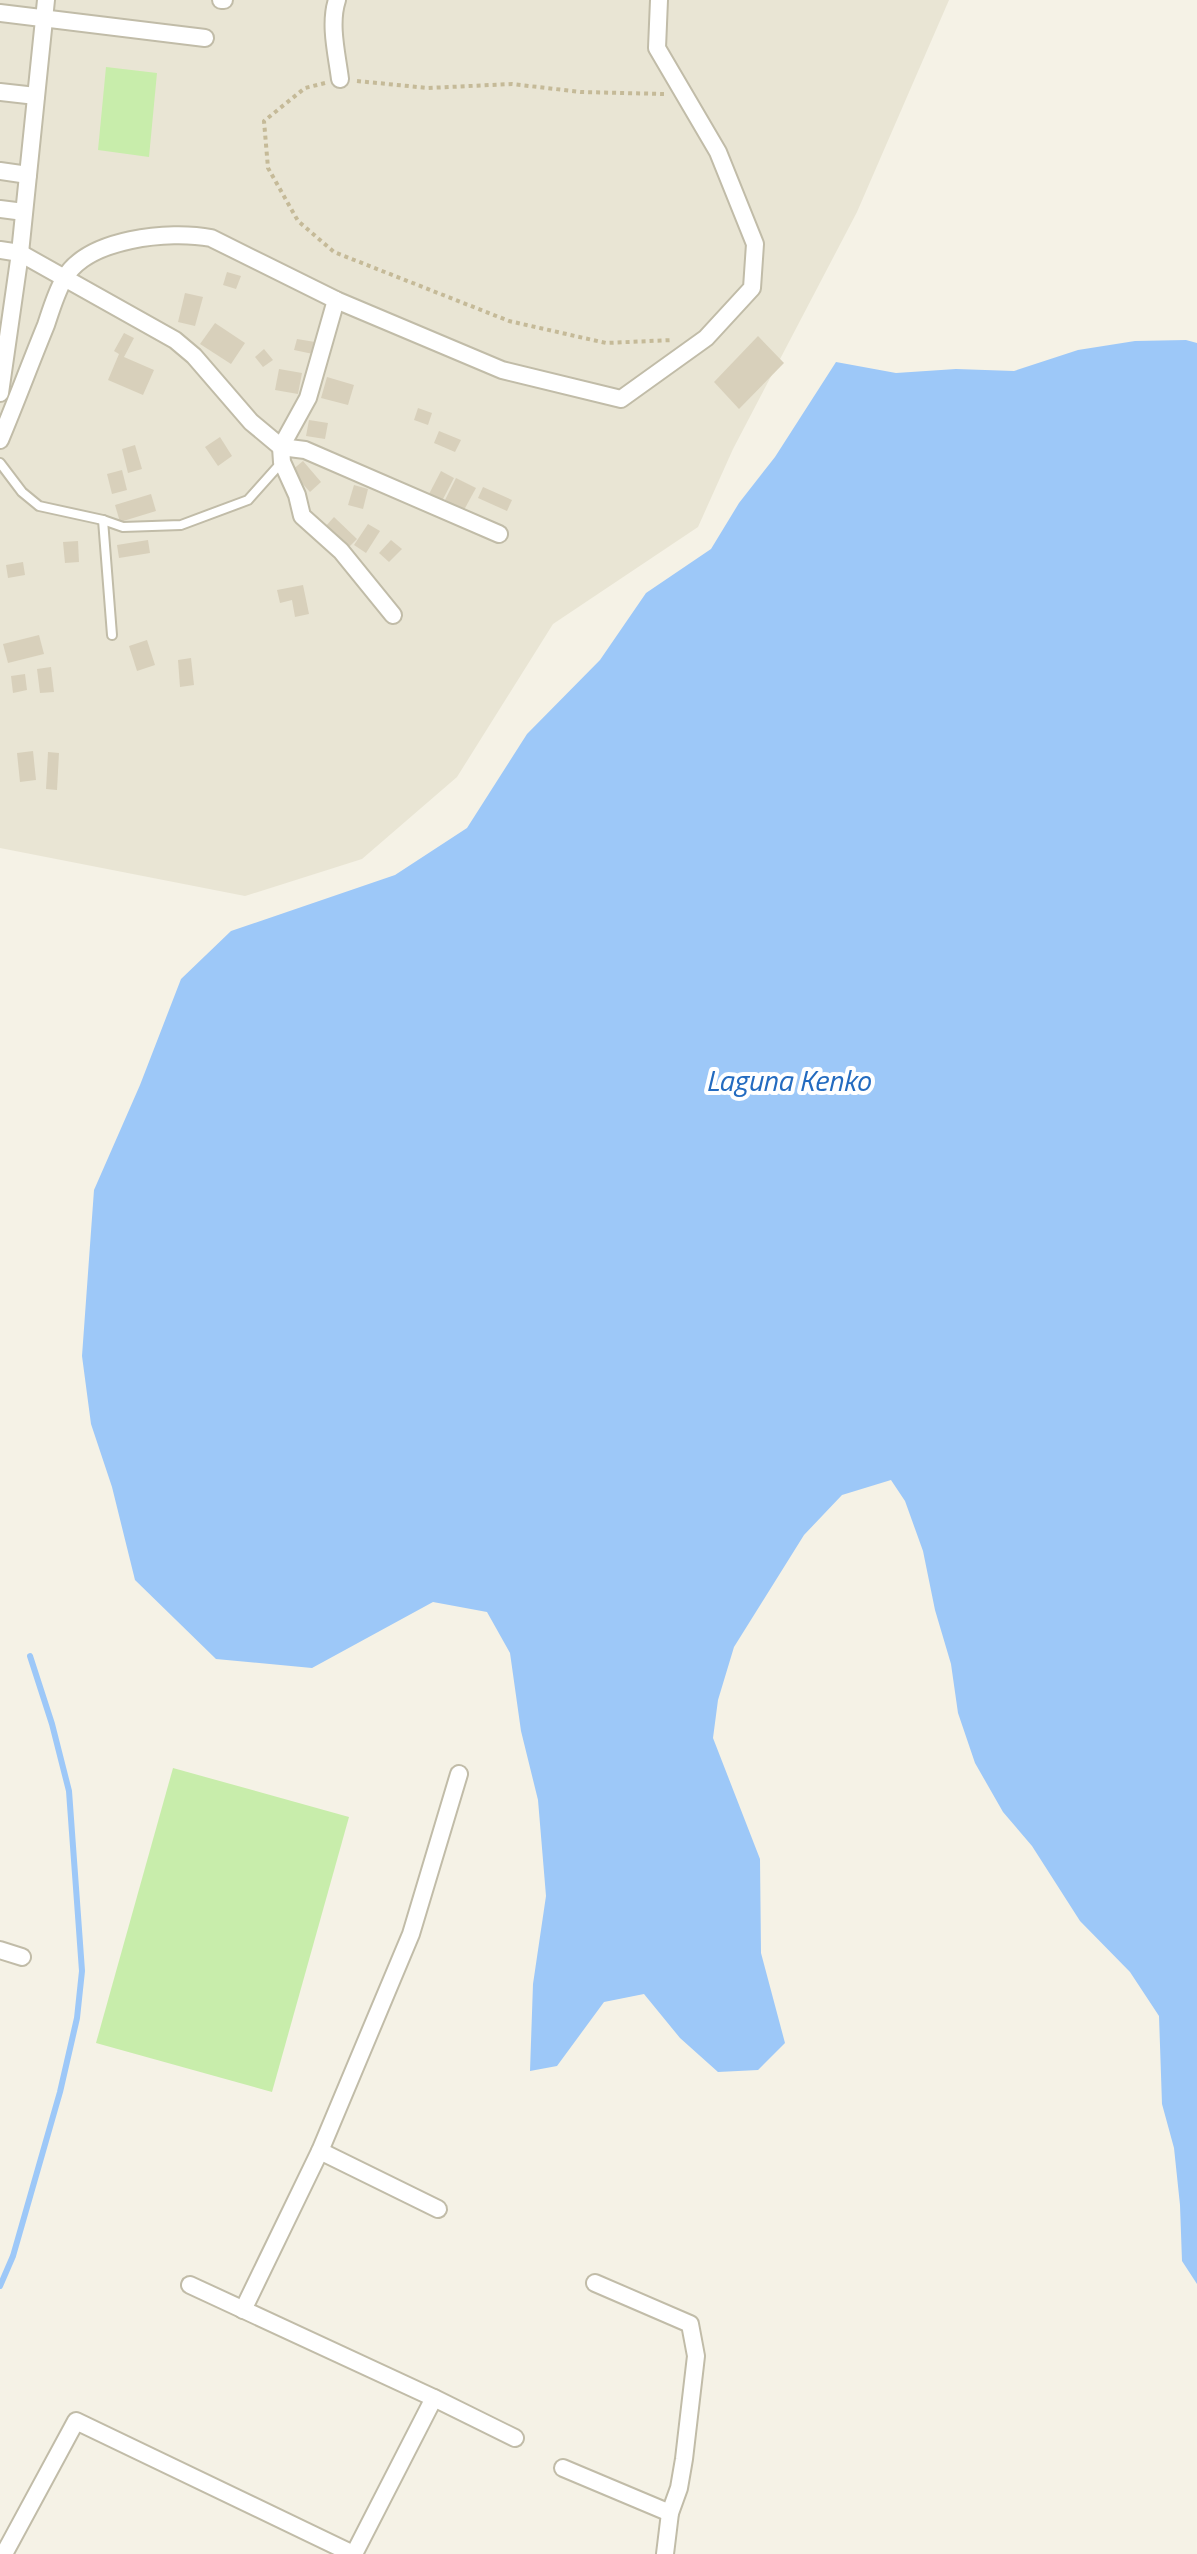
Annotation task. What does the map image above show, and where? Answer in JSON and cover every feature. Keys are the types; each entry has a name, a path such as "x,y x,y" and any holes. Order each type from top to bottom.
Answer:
{"street":[{"path":"0,393 20,253 46,0"},
{"path":"0,440 65,277 91,254 120,242 189,234 211,238 336,300 502,370 621,399 706,338 752,288 755,244 718,152 657,48 659,0"},
{"path":"333,2 340,79"},
{"path":"0,13 205,38"},
{"path":"0,92 36,96"},
{"path":"0,171 28,175"},
{"path":"0,209 24,212"},
{"path":"0,250 20,253 65,277 175,340 194,356 282,454 302,516 341,551 393,615"},
{"path":"282,454 308,398 336,300"},
{"path":"282,454 305,450 499,534"},
{"path":"243,2310 320,2151 411,1934 459,1774"},
{"path":"0,1950 22,1957"},
{"path":"320,2151 438,2209"},
{"path":"595,2283 690,2324 696,2356 679,2488 670,2513 665,2554"},
{"path":"190,2285 515,2438"},
{"path":"4,2554 76,2421 354,2554 434,2398"},
{"path":"563,2468 670,2513"}],"lane":[{"path":"0,463 22,492 39,506 123,527 181,525 248,500 282,454"},
{"path":"103,520 112,635"}],"path":[{"path":"675,340 606,343 509,321 334,252 298,221 268,168 264,121 305,88 340,79 428,88 512,84 581,92 682,94"}],"shaded area":[{"path":"0,0 949,0 857,212 733,449 698,527 553,624 457,777 362,859 245,896 0,848"}],"green space":[{"path":"106,67 157,73 149,157 98,150"},
{"path":"173,1768 349,1817 272,2092 96,2043"}],"water":[{"name":"Laguna Kenko","path":"1186,340 1197,343 1197,2284 1182,2261 1174,2148 1162,2104 1159,2016 1130,1972 1080,1921 1032,1846 1003,1812 975,1763 958,1713 951,1664 935,1610 923,1551 905,1501 891,1480 842,1495 804,1535 734,1647 718,1700 713,1738 760,1859 761,1953 785,2043 758,2070 718,2072 680,2038 644,1994 604,2002 557,2066 530,2071 533,1984 546,1896 538,1800 521,1731 510,1653 487,1612 433,1602 312,1668 216,1659 135,1580 112,1487 91,1424 82,1356 94,1190 140,1085 181,979 231,931 395,875 467,828 527,734 600,660 646,593 711,549 836,362 896,373 956,369 1014,371 1078,350 1135,341"}],"building":[{"path":"227,272 241,276 236,289 223,285"},
{"path":"185,293 203,297 195,326 178,322"},
{"path":"215,323 245,343 231,364 200,344"},
{"path":"124,333 134,338 124,357 154,370 143,395 108,380 119,354 114,351"},
{"path":"758,336 784,363 739,409 714,382"},
{"path":"297,339 315,342 313,354 294,350"},
{"path":"264,349 273,360 263,367 255,357"},
{"path":"279,369 302,373 298,394 275,390"},
{"path":"327,377 354,385 348,405 321,398"},
{"path":"418,408 432,413 428,425 414,420"},
{"path":"309,420 328,423 325,439 306,436"},
{"path":"439,431 461,440 455,452 434,443"},
{"path":"220,437 232,456 218,466 205,447"},
{"path":"135,445 142,469 128,473 122,449"},
{"path":"303,461 321,482 310,492 291,471"},
{"path":"122,470 127,490 112,494 107,474"},
{"path":"441,471 454,478 442,501 429,494"},
{"path":"456,478 476,488 464,510 445,500"},
{"path":"354,485 368,489 363,509 348,505"},
{"path":"483,487 512,500 507,511 478,498"},
{"path":"151,494 156,511 120,522 115,505"},
{"path":"334,517 357,539 348,548 325,527"},
{"path":"368,524 380,531 366,553 354,545"},
{"path":"148,540 150,553 119,558 117,545"},
{"path":"391,540 402,549 389,562 379,553"},
{"path":"78,541 79,562 65,563 63,542"},
{"path":"23,562 25,575 8,578 6,565"},
{"path":"303,585 309,614 295,617 292,600 280,603 277,590"},
{"path":"39,635 44,654 8,663 3,644"},
{"path":"147,640 155,665 137,671 129,646"},
{"path":"191,658 194,685 180,687 178,660"},
{"path":"51,667 54,692 40,693 37,669"},
{"path":"25,674 27,690 13,693 11,676"},
{"path":"33,751 36,780 20,782 17,753"},
{"path":"48,752 59,753 57,790 46,789"}],"waterway":[{"path":"0,2286 13,2256 60,2092 77,2018 82,1971 69,1791 30,1656"}]}
